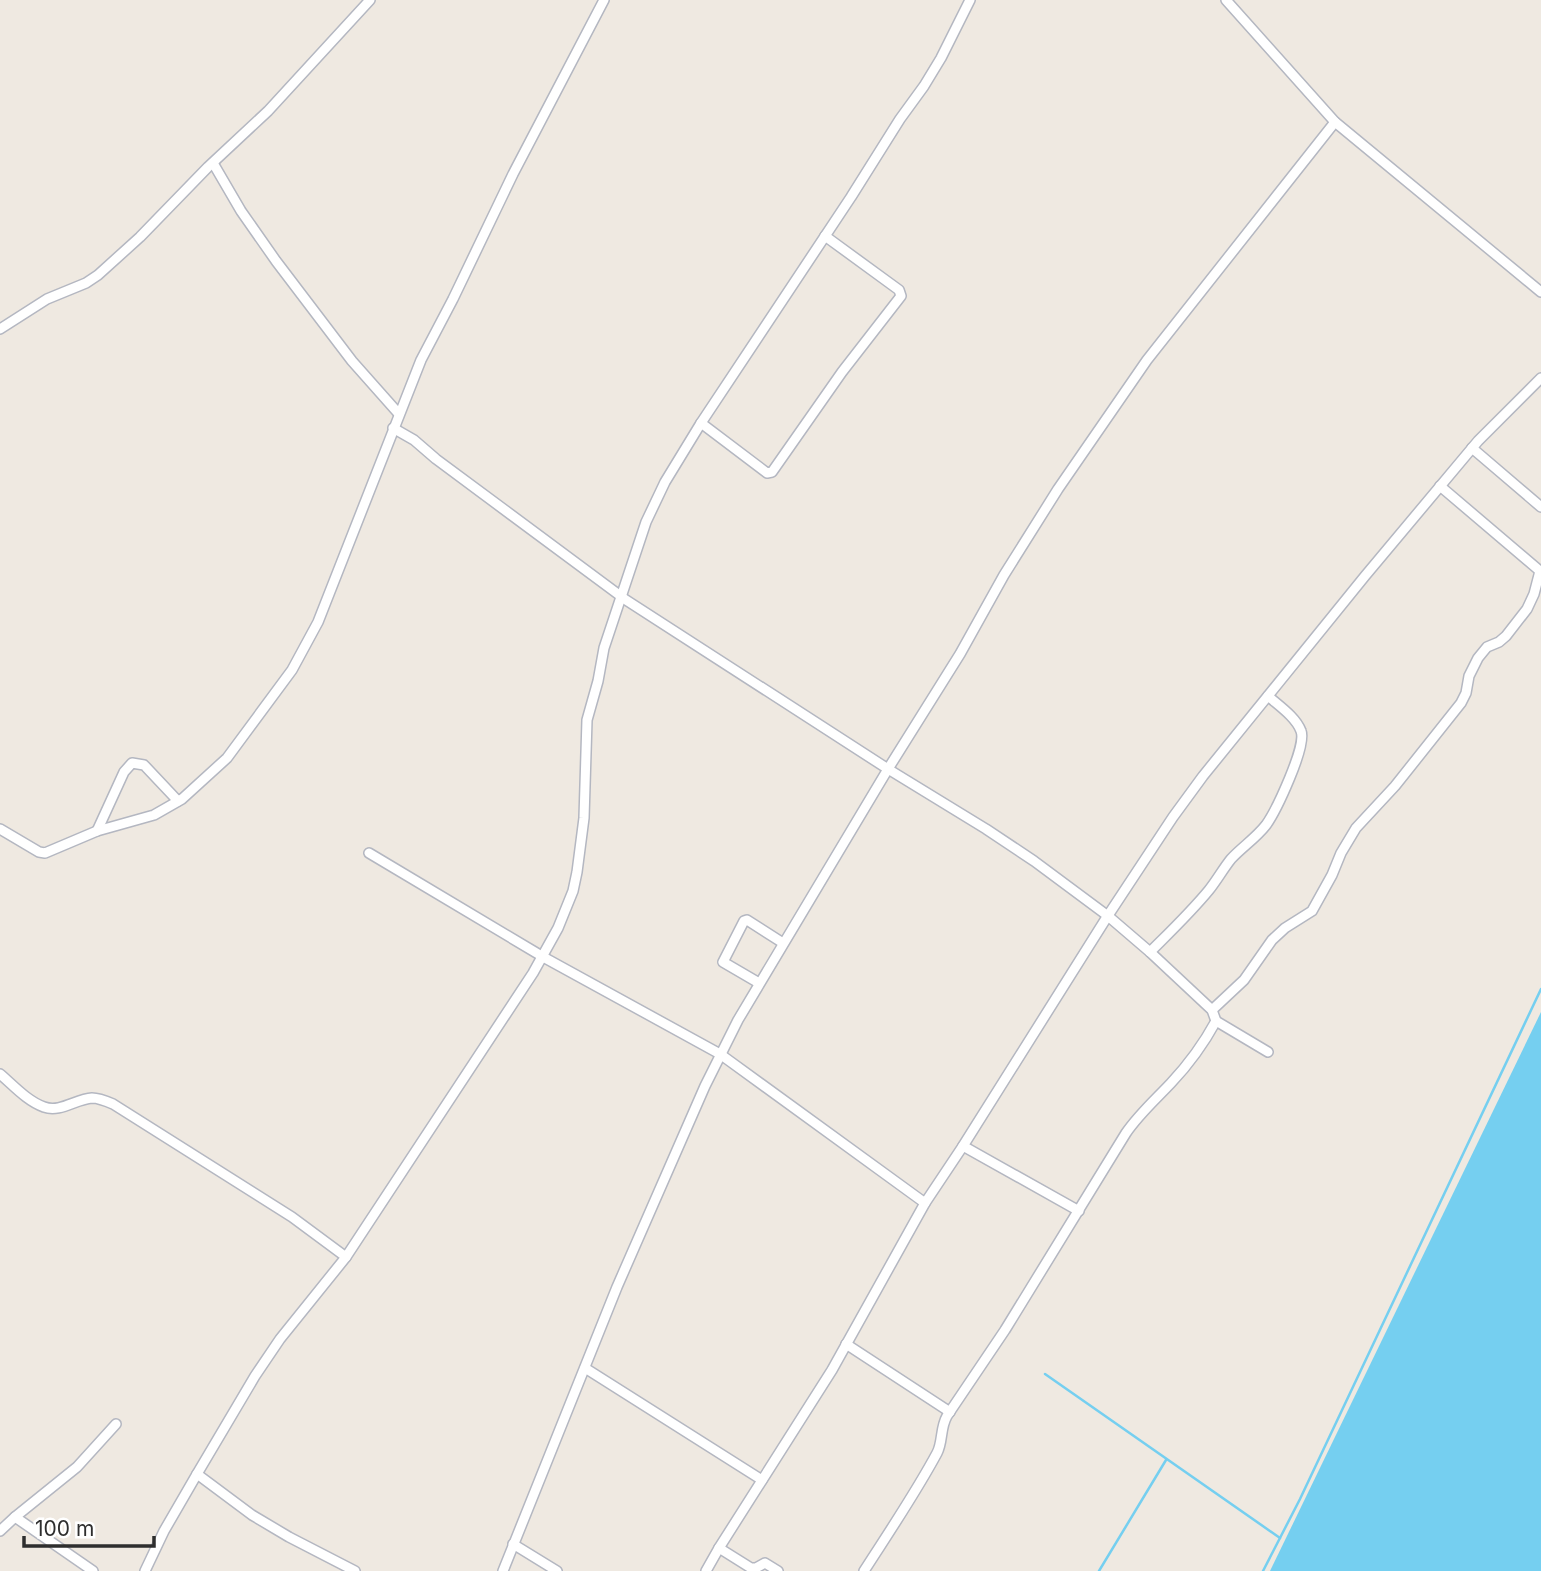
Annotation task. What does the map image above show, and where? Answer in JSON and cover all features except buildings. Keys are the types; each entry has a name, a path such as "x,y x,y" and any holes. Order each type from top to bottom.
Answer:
{"street":[{"path":"0,329 47,299 86,283 98,275 268,111 370,0"},
{"path":"0,829 41,853 97,831 154,815 178,801 222,764 285,681 318,622 421,360 513,174 604,0"},
{"path":"147,1570 164,1531 255,1376 280,1339 346,1256 543,957 573,891 584,818 587,720 604,648 646,522 665,482 701,423 924,86 970,0"},
{"path":"1226,0 1335,122 1541,292"},
{"path":"503,1571 617,1287 720,1054 759,983 960,654 1025,541 1114,406 1192,301 1335,122"},
{"path":"213,163 241,211 276,261 352,362 399,414"},
{"path":"701,423 767,473 772,472 842,372 900,297 899,289 825,236"},
{"path":"706,1571 812,1402 925,1203 1173,817 1331,617 1440,486 1472,448 1541,378"},
{"path":"393,428 414,440 621,597 1034,861 1108,916 1150,952 1212,1010 1216,1021 1268,1052"},
{"path":"1472,448 1541,507"},
{"path":"1212,1010 1244,980 1272,940 1312,911 1356,828 1395,786 1461,703 1470,672 1483,651 1506,636 1527,609 1540,570 1440,486"},
{"path":"1150,952 1211,888 1238,851 1265,826 1276,806 1298,757 1302,735 1296,722 1268,696"},
{"path":"97,831 124,772 132,763 144,765 178,801"},
{"path":"369,853 543,957 720,1054 925,1203"},
{"path":"759,983 723,962 744,921 747,920 783,943"},
{"path":"864,1571 937,1452 943,1422 998,1341 1133,1122 1181,1071 1216,1021"},
{"path":"0,1074 45,1108 57,1108 93,1098 113,1104 292,1217 346,1256"},
{"path":"963,1146 1079,1211"},
{"path":"846,1344 950,1412"},
{"path":"585,1368 762,1480"},
{"path":"0,1531 77,1467 116,1424"},
{"path":"197,1474 261,1521 307,1548 355,1571"},
{"path":"15,1517 79,1567 93,1571"},
{"path":"513,1544 557,1571"},
{"path":"719,1548 751,1568 766,1563 778,1571"}],"water":[{"path":"1541,1012 1541,1571 1270,1571"}],"waterway":[{"path":"1263,1571 1300,1499 1541,989"},
{"path":"1045,1374 1280,1538"},
{"path":"1099,1571 1166,1460"}]}
